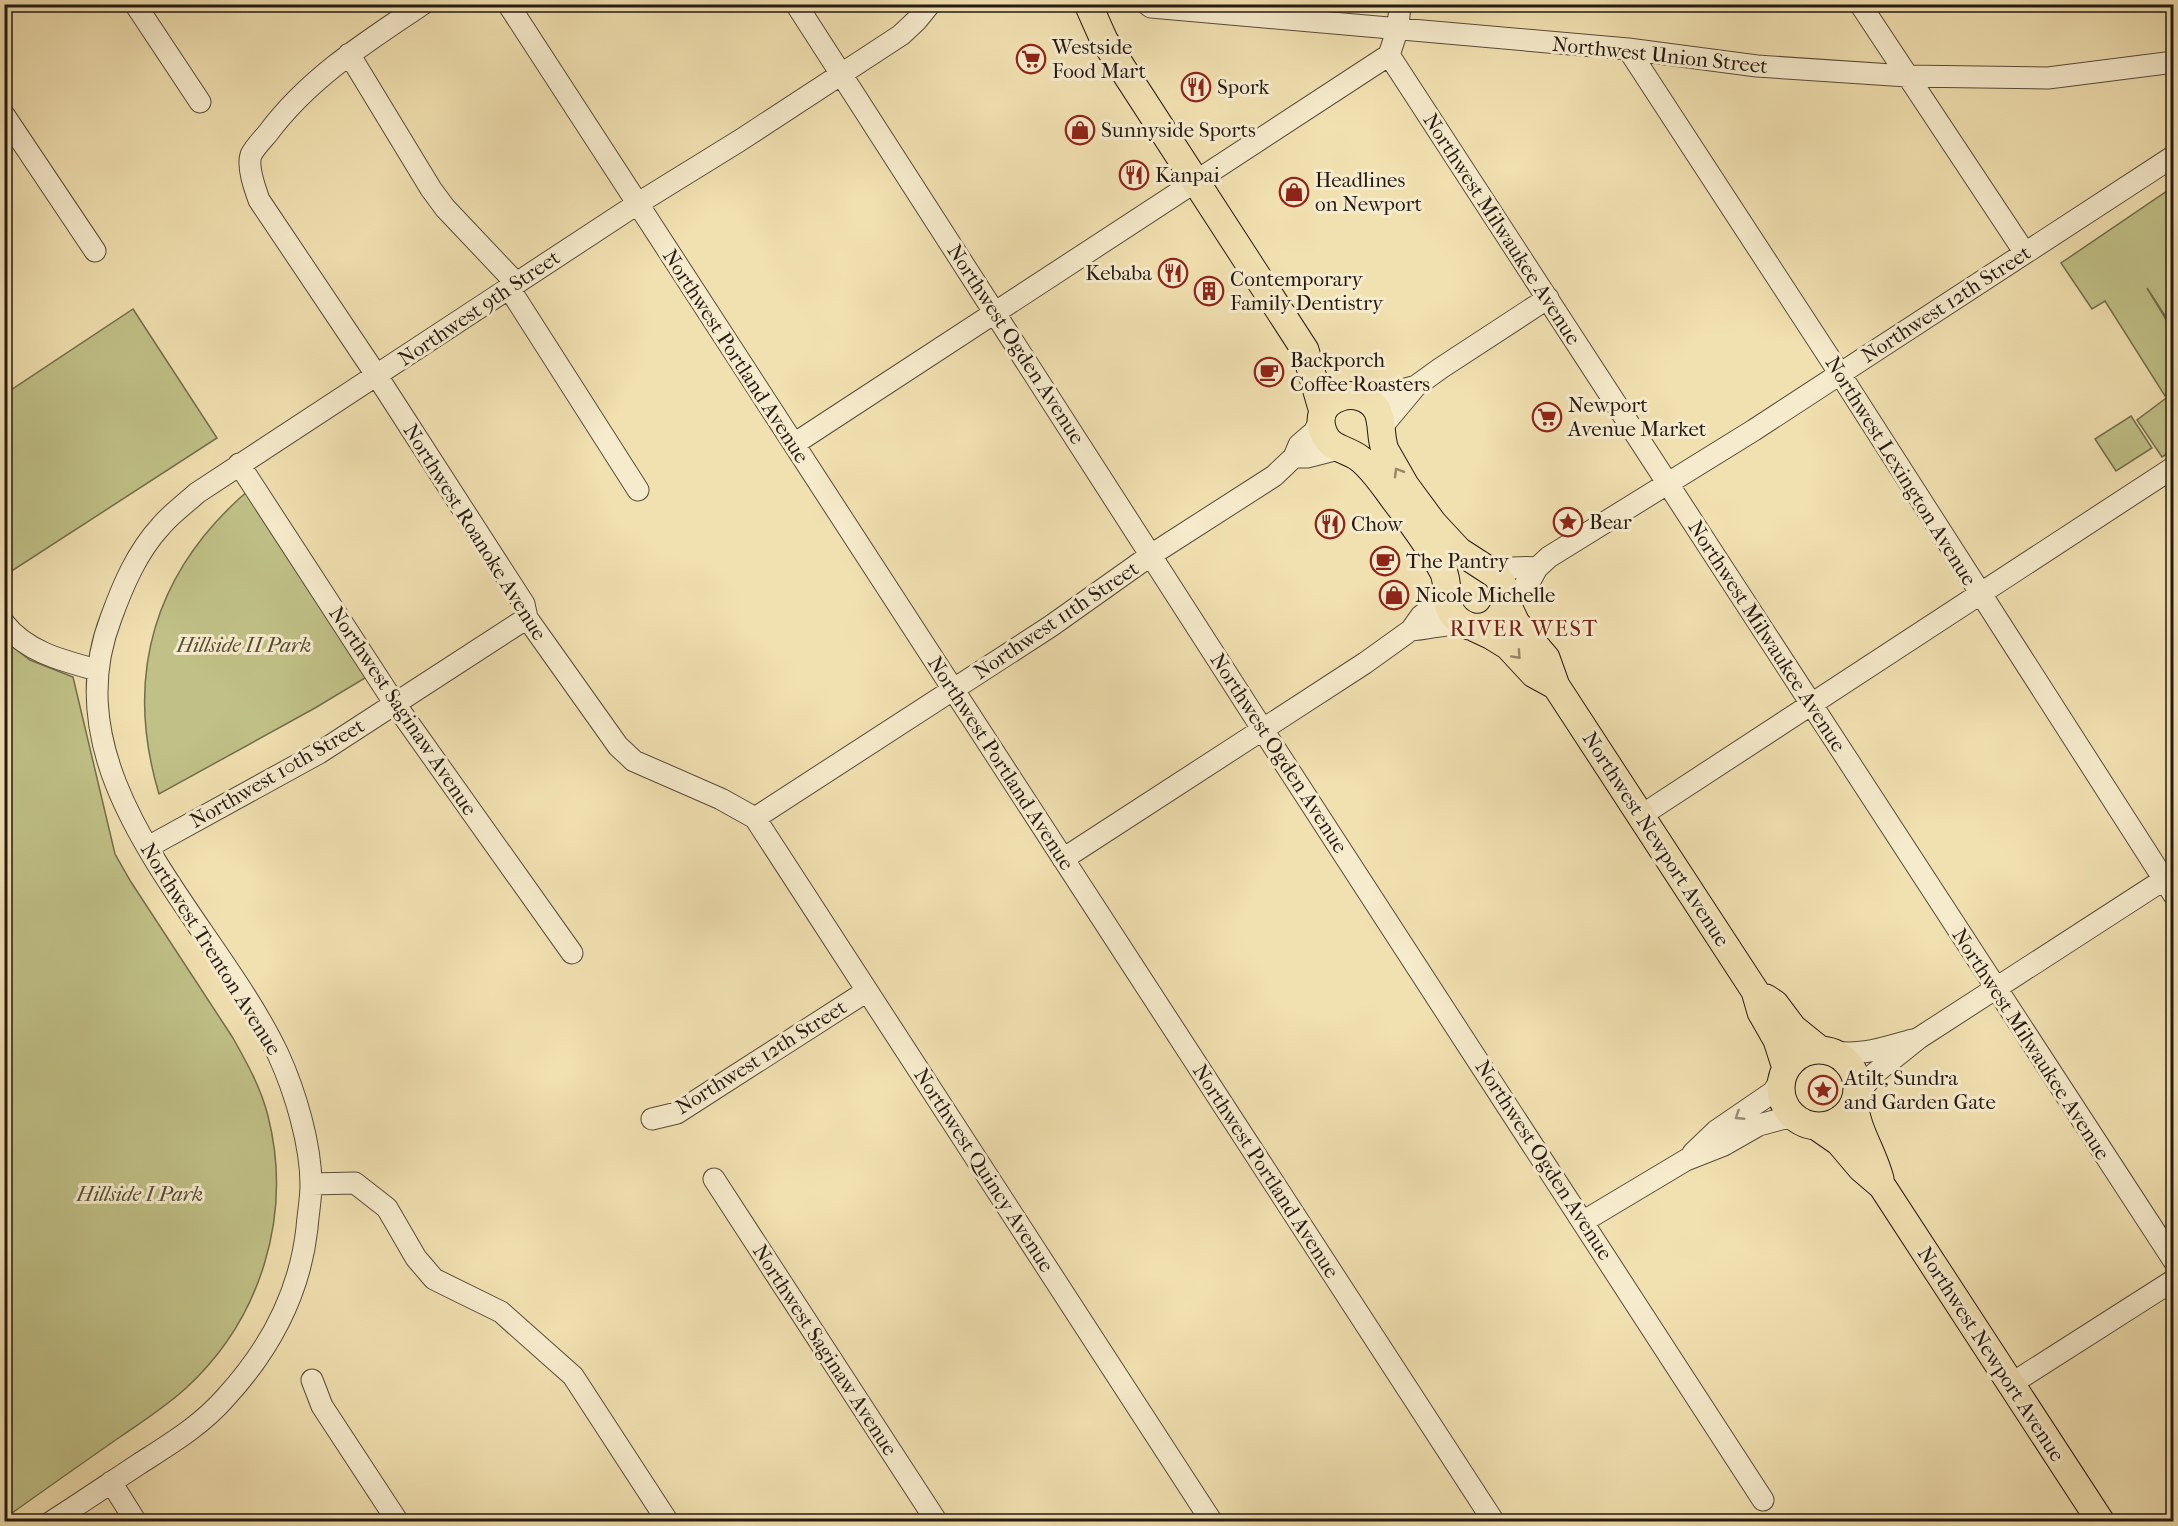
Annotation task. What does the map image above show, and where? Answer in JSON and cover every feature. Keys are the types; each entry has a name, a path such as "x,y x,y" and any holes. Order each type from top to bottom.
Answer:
{"main road":[{"path":"1067,4 1077,18 1104,40"},
{"path":"1088,4 1104,40 1305,351 1377,410 1384,450 1424,512 1459,551 1481,565"},
{"path":"1305,351 1327,439 1374,473 1409,519 1440,567 1447,588 1450,610 1469,626 1487,625 1496,620 1507,604"},
{"path":"1322,416 1335,398 1343,395 1358,395"},
{"name":"Northwest Newport Avenue","path":"1481,565 1496,576 1503,585 1507,604 1516,622 1546,658 1556,687 1642,815 1755,991 1761,1012 1777,1040 1784,1073"},
{"name":"Northwest Newport Avenue","path":"1469,626 1508,646 1534,674 1556,687"},
{"name":"Northwest Newport Avenue","path":"1755,991 1775,1004 1793,1028 1824,1050"},
{"path":"1824,1050 1840,1056 1849,1064 1855,1074 1856,1099 1848,1113 1838,1121 1826,1125 1807,1123 1789,1111 1783,1101 1781,1089 1784,1073 1795,1058 1806,1051 1824,1050"},
{"name":"Northwest Newport Avenue","path":"1856,1099 1859,1126 1875,1158 1882,1186"},
{"name":"Northwest Newport Avenue","path":"1807,1123 1839,1142 1861,1168 1882,1186 2101,1521"}],"street":[{"path":"135,4 200,102"},
{"path":"423,4 349,54 431,189 513,285 638,490"},
{"name":"Northwest Portland Avenue","path":"508,4 1494,1521"},
{"name":"Northwest Ogden Avenue","path":"796,4 1263,730 1584,1221 1763,1500"},
{"name":"Northwest 9th Street","path":"97,670 105,631 122,586 147,543 162,525 197,493 637,204 901,35 930,4"},
{"name":"Northwest Union Street","path":"1147,4 1151,7 1628,49 1757,66 1907,76 2048,78 2174,62"},
{"path":"794,444 1389,55 1398,28 1400,4"},
{"path":"1860,4 2025,253"},
{"name":"Northwest Lexington Avenue","path":"1628,49 1840,374 1979,594 2170,883"},
{"name":"Northwest Roanoke Avenue","path":"349,54 304,91 284,112 251,156 252,183 259,200 524,604 527,618 618,746 634,761 755,818"},
{"name":"Northwest Milwaukee Avenue","path":"1389,55 1669,483 1994,988 2174,1261"},
{"path":"7,123 94,251"},
{"name":"Northwest 12th Street","path":"1507,604 1548,557 1840,374 2174,156"},
{"path":"1381,432 1416,386 1548,298"},
{"path":"1358,395 1387,394 1416,386"},
{"name":"Northwest 11th Street","path":"755,818 1051,626 1151,555 1274,476 1294,457 1299,445 1314,432 1322,416"},
{"path":"1294,457 1345,452"},
{"name":"Northwest Saginaw Avenue","path":"239,464 395,704 572,953"},
{"path":"1642,815 1979,594 2171,474"},
{"path":"1481,565 1503,570 1523,567 1537,568"},
{"path":"1063,859 1263,730 1411,630 1421,615 1438,603 1447,588"},
{"name":"Northwest 10th Street","path":"148,847 319,753 527,618"},
{"path":"4,623 26,643 54,658 97,670"},
{"path":"1411,630 1430,629 1450,624 1469,626"},
{"name":"Northwest Trenton Avenue","path":"97,670 96,702 109,767 123,804 148,847 261,1022 278,1056 292,1090 305,1138 311,1184"},
{"name":"Northwest Quincy Avenue","path":"755,818 1212,1521"},
{"path":"1856,1099 1874,1074 1919,1038 1994,988 2170,883"},
{"name":"Northwest 12th Street","path":"652,1119 677,1113 867,991"},
{"path":"1824,1050 1847,1054 1862,1053 1919,1038"},
{"path":"1686,1160 1716,1131 1773,1092 1784,1073"},
{"path":"1584,1221 1686,1160 1724,1145 1760,1125 1785,1119 1807,1123"},
{"name":"Northwest Saginaw Avenue","path":"714,1179 937,1521"},
{"path":"51,1521 183,1435 210,1414 248,1371 269,1341 296,1282 304,1255 311,1184 355,1183 387,1208 416,1258 434,1279 501,1312 573,1376 668,1521"},
{"path":"2011,1384 2174,1280"},
{"path":"312,1380 322,1406 398,1521"},
{"path":"111,1482 136,1521"}],"green space":[{"path":"2173,187 2173,328 2147,288 2173,331 2173,390 2165,396 2105,301 2092,309 2061,263"},
{"path":"133,309 217,438 7,574 4,571 5,394"},
{"path":"2173,393 2173,450 2162,457 2137,420"},
{"path":"2131,416 2152,448 2116,471 2095,439"},
{"name":"Hillside II Park","path":"250,489 370,675 159,794 149,750 145,707 147,666 155,627 170,589 191,554 217,520"},
{"name":"Hillside I Park","path":"5,641 30,660 73,677 115,854 233,1038 253,1076 268,1116 275,1153 276,1191 273,1228 264,1264 251,1298 234,1331 211,1362 185,1389 161,1408 5,1518"}],"place":[{"name":"Westside Food Mart","path":"1031,59"},
{"name":"Spork","path":"1196,87"},
{"name":"Sunnyside Sports","path":"1080,130"},
{"name":"Kanpai","path":"1134,175"},
{"name":"Headlines on Newport","path":"1294,192"},
{"name":"Kebaba","path":"1173,273"},
{"name":"Contemporary Family Dentistry","path":"1209,291"},
{"name":"Backporch Coffee Roasters","path":"1269,372"},
{"name":"Newport Avenue Market","path":"1547,417"},
{"name":"Bear","path":"1568,522"},
{"name":"Chow","path":"1330,524"},
{"name":"The Pantry","path":"1385,561"},
{"name":"Nicole Michelle","path":"1394,595"},
{"name":"Atilt, Sundra and Garden Gate","path":"1823,1090"}],"district":[{"name":"RIVER WEST","path":"1524,629"}]}
